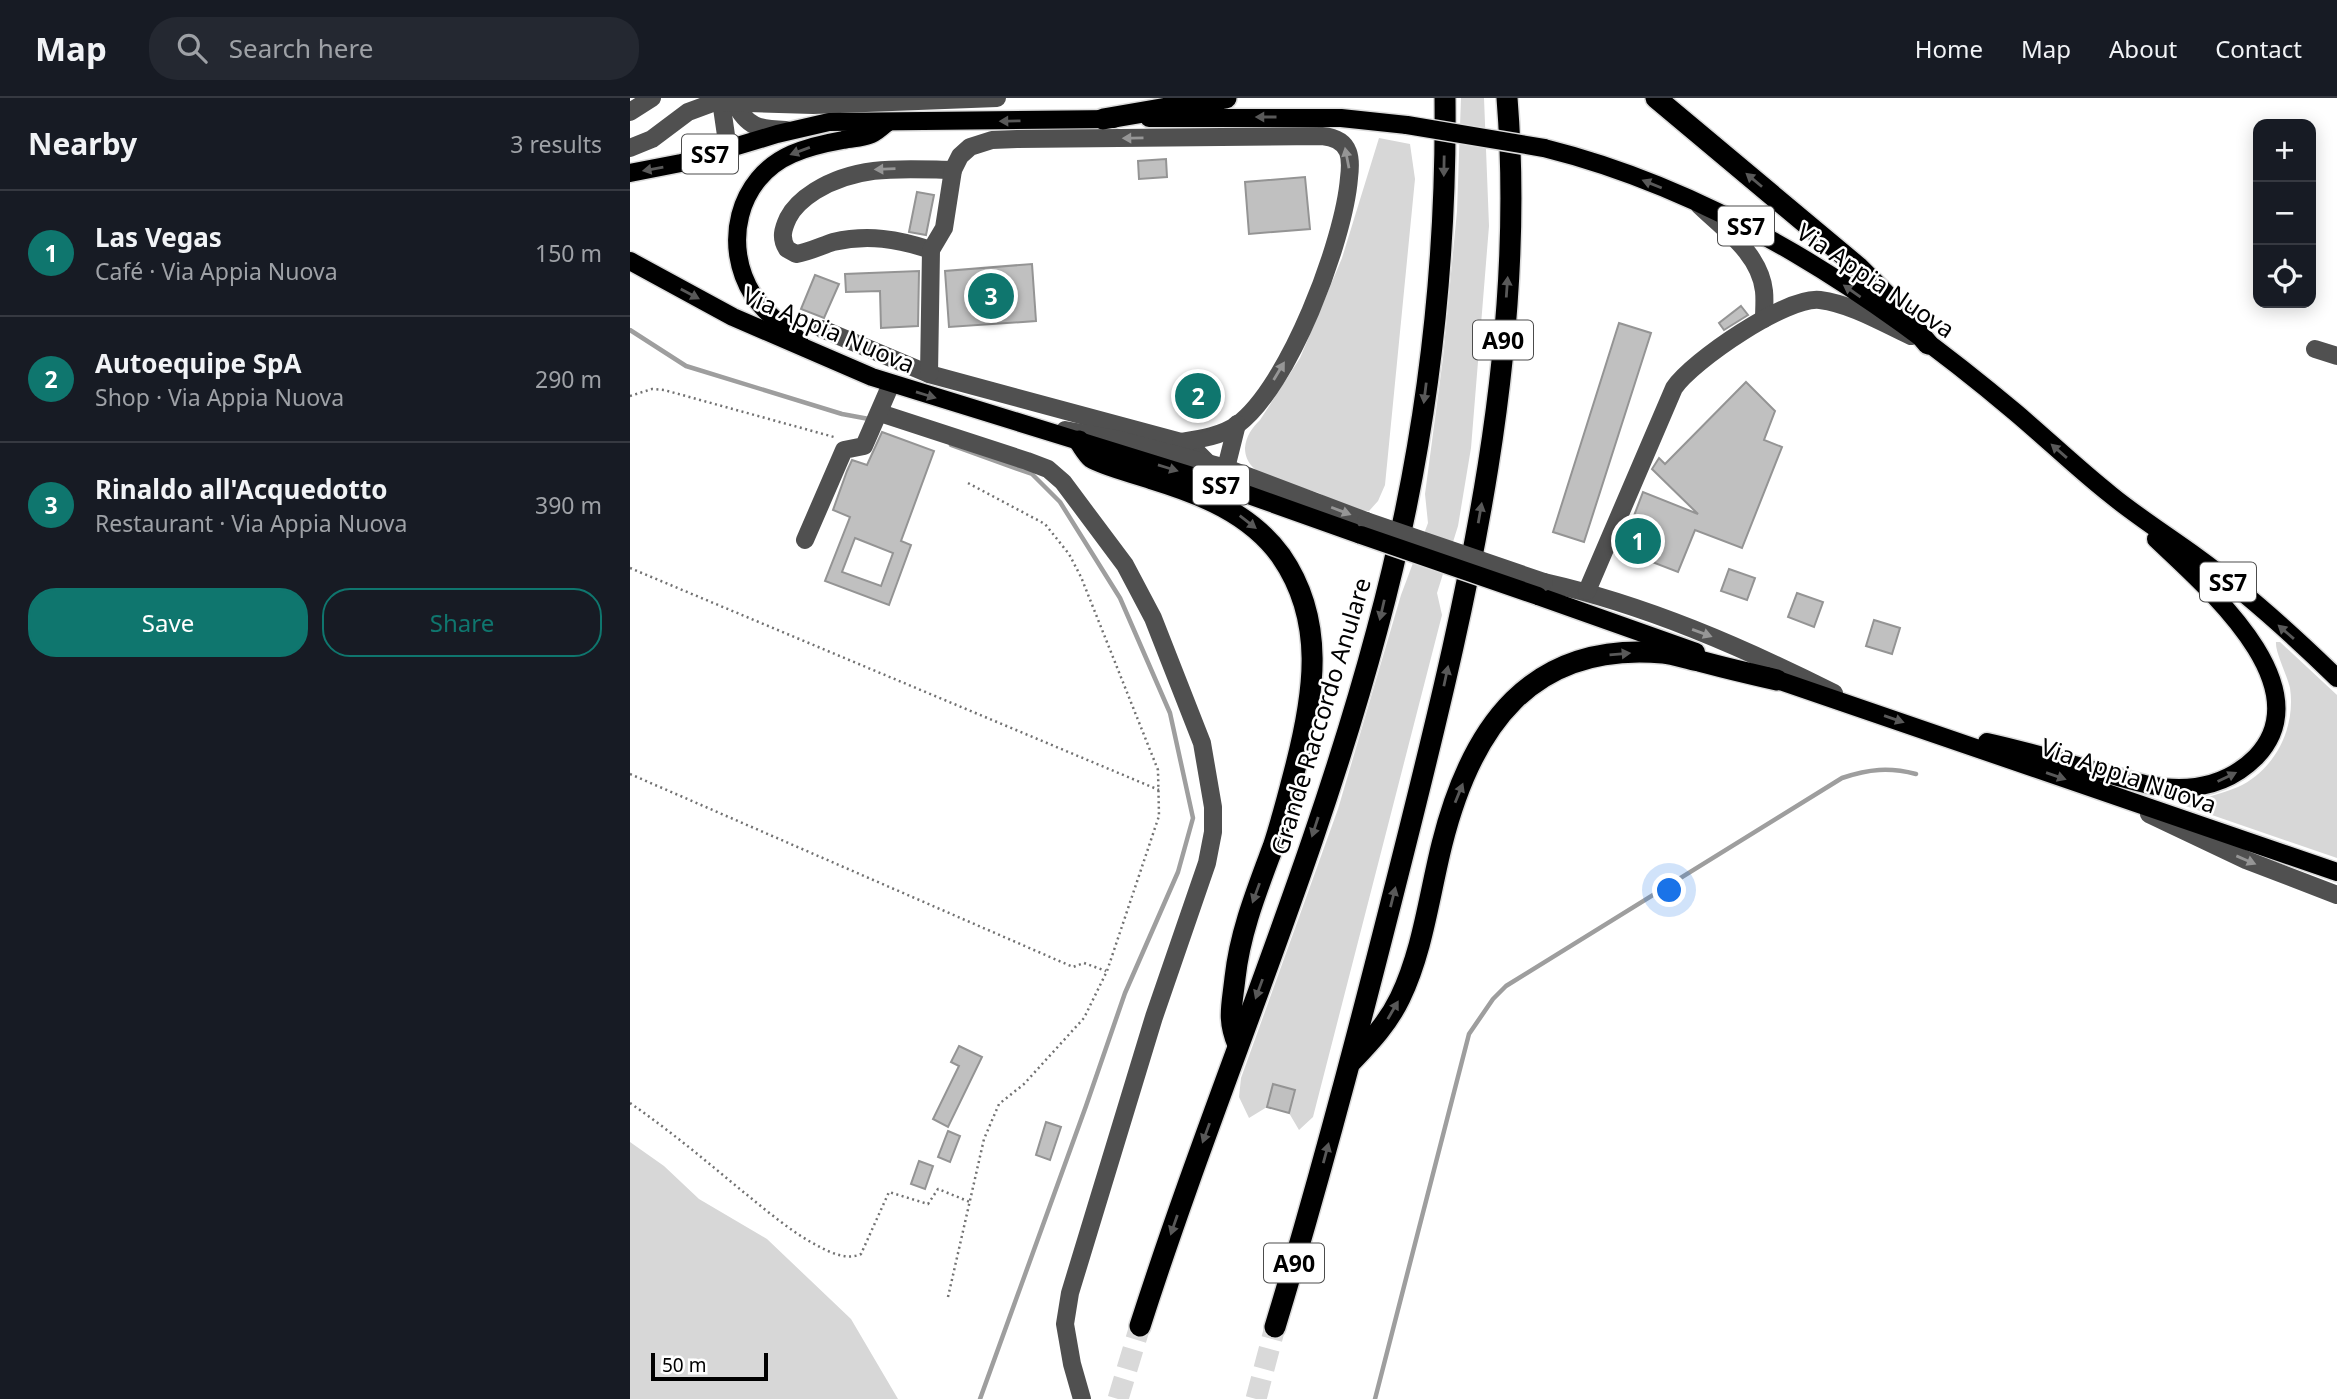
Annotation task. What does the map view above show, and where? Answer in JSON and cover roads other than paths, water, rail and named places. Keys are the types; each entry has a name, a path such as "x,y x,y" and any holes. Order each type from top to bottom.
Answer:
{"highway":[{"path":"1103,119 1226,98"},
{"name":"Grande Raccordo Anulare","path":"1140,1326 1188,1183 1295,889 1378,628 1398,543 1424,403 1443,218 1445,98"},
{"name":"A90","path":"1275,1327 1314,1199 1350,1063 1439,708 1468,580 1485,485 1502,352 1509,257 1507,98"},
{"path":"1656,98 1858,267 1928,344"},
{"path":"1079,441 1093,459 1175,486 1238,514 1275,549 1291,573 1308,616 1313,649 1312,672 1300,748 1287,802 1247,916 1237,953 1230,1027 1238,1045"},
{"path":"1350,1063 1381,1031 1400,998 1418,949 1454,804 1481,741 1497,717 1515,698 1536,682 1564,667 1621,653 1666,653 1777,680"}],"main road":[{"name":"Via Appia Nuova","path":"630,173 681,163 829,122 1318,117 1366,119 1544,148 1595,162 1696,202 1769,237 1928,344 2015,412 2111,495 2221,576 2337,678"},
{"path":"816,354 765,310 748,286 738,251 738,227 743,204 756,180 783,158 828,142 871,135 887,123"},
{"name":"Via Appia Nuova","path":"630,261 712,306 816,354 891,384 1364,528 1541,589 1777,680 2337,872"},
{"path":"1922,729 2017,749 2138,783 2179,788 2204,786 2225,779 2247,765 2263,749 2274,724 2276,703 2269,673 2258,650 2200,582 2111,495"}],"street":[{"path":"630,112 652,98"},
{"path":"630,148 652,139 688,112 730,100 997,98"},
{"path":"730,100 751,124 761,128 790,131"},
{"path":"728,149 730,100"},
{"path":"1017,139 1066,120"},
{"path":"822,329 873,353 929,374 1181,442 1217,466 1237,424 1260,400 1279,372 1318,292 1346,206 1350,161 1346,148 1337,139 1322,136 1017,139 992,140 970,147 960,156 953,170 944,228 931,250 929,374"},
{"path":"931,250 899,240 872,237 842,240 796,254 787,249 783,235 787,220 795,207 823,186 843,177 882,169 953,170"},
{"path":"1696,202 1744,247 1755,265 1764,290 1764,319"},
{"path":"1587,592 1674,388 1700,360 1764,319 1818,299 1846,307 1928,344"},
{"path":"2315,349 2337,356"},
{"path":"805,540 844,450 864,446 891,384"},
{"path":"880,413 1027,461 1048,469 1063,482 1125,565 1153,618 1202,743 1208,770 1213,832 1207,863 1154,1017 1070,1293 1065,1324 1082,1399"},
{"name":"Via Appia Nuova","path":"1016,422 1116,439 1217,466 1364,528"},
{"path":"1181,442 1211,436 1237,424"},
{"name":"Via Appia Nuova","path":"1541,589 1587,592 1742,648 1866,709"},
{"path":"2118,798 2237,856 2337,895"}],"waterway":[{"path":"630,330 686,366 842,414 869,419"},
{"path":"951,445 1032,474 1060,502 1120,598 1170,713 1193,818 1178,872 1125,993 980,1399"},
{"path":"1375,1399 1469,1034 1493,999 1506,986 1842,778 1879,770 1916,774"}],"tunnel":[{"path":"1118,1399 1140,1326"},
{"path":"1256,1399 1275,1327"}],"place":[{"name":"Rinaldo all'Acquedotto","path":"991,296"},
{"name":"Autoequipe SpA","path":"1198,396"},
{"name":"Las Vegas","path":"1638,541"}]}
